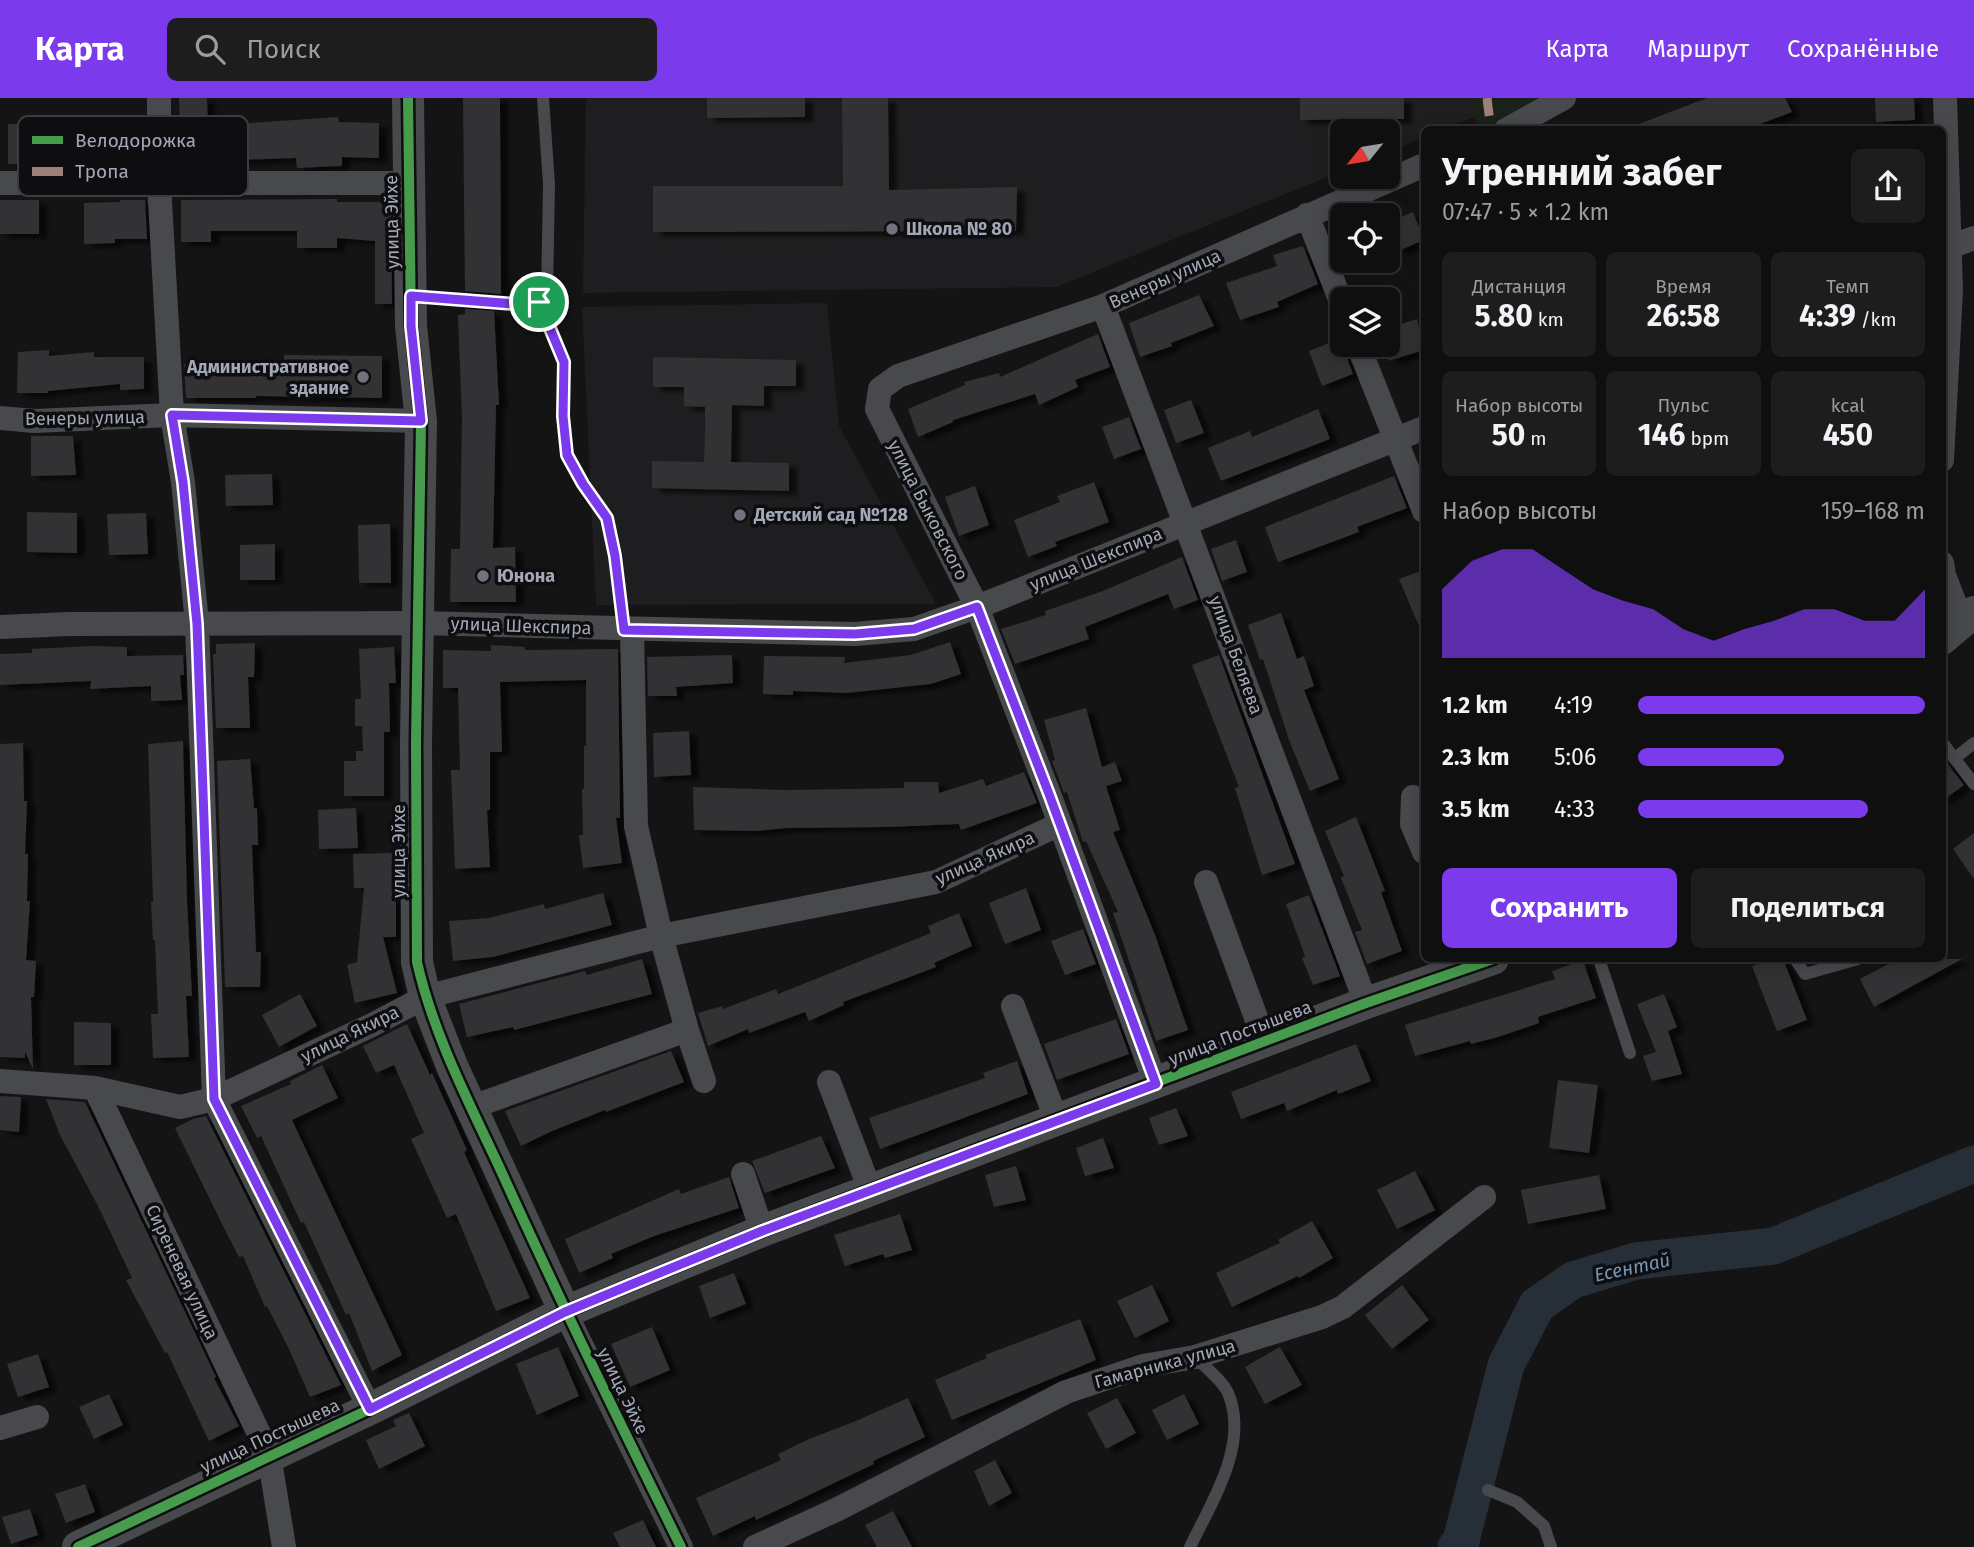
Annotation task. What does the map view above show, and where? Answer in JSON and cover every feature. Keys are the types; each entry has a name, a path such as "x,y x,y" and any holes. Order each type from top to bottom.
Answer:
{"street":[{"path":"159,98 159,116"},
{"name":"улица Эйхе","path":"408,98 411,326 421,421 416,743 417,962 425,997 452,1066 565,1312 681,1547"},
{"path":"1519,126 1564,98"},
{"path":"1945,98 1945,126"},
{"name":"Венеры улица","path":"898,376 1103,306 1421,165"},
{"path":"0,183 18,183"},
{"path":"248,183 409,183"},
{"path":"160,196 172,415 183,482 197,624 209,1100 370,1409"},
{"path":"1307,215 1335,287"},
{"path":"1946,249 1974,238"},
{"path":"1946,256 1951,290 1946,384"},
{"name":"улица Беляева","path":"1103,306 1366,1003"},
{"path":"1363,357 1421,503"},
{"name":"улица Быковского","path":"898,376 880,389 877,409 977,607 1156,1084"},
{"name":"Венеры улица","path":"0,418 34,421 172,415 421,421"},
{"name":"улица Шекспира","path":"0,627 70,624 419,622 628,630 855,634 914,629 977,607 1421,429"},
{"path":"1946,582 1959,624"},
{"path":"628,630 636,826 661,936 704,1081"},
{"path":"1412,797 1412,824 1421,845"},
{"name":"улица Якира","path":"209,1100 370,1026 425,997 661,936 936,882 1060,824"},
{"path":"1206,882 1265,1042"},
{"name":"улица Постышева","path":"78,1547 370,1409 565,1312 762,1231 1479,962"},
{"path":"1013,1006 1057,1121"},
{"path":"472,1107 687,1030"},
{"path":"0,1081 95,1088 180,1107 209,1100"},
{"path":"829,1082 870,1190"},
{"name":"Сиреневая улица","path":"95,1088 269,1455 284,1547"},
{"path":"743,1174 762,1231"},
{"name":"Гамарника улица","path":"755,1547 836,1510 1066,1392 1143,1366 1195,1357 1322,1317 1343,1307 1484,1197"},
{"path":"0,1428 37,1417"}],"lane":[{"path":"411,296 528,305 539,302 547,293 549,184 543,98"},
{"path":"539,302 564,362 563,416 567,455 607,518 628,630"},
{"path":"1955,758 1974,743"},
{"path":"1946,747 1974,783"},
{"path":"1600,962 1630,1053"},
{"path":"1797,962 1805,974 1847,962"},
{"path":"1190,1547 1226,1473 1235,1424 1228,1392 1195,1357"},
{"path":"1488,1490 1517,1502 1544,1526 1551,1547"}],"shaded area":[{"name":"Школа № 80","path":"586,98 1473,98 1475,117 1451,126 1421,126 1421,138 1400,147 1400,119 1330,119 1330,176 1056,287 583,293"},
{"path":"1472,98 1555,98 1506,126 1476,126"},
{"name":"Детский сад №128","path":"827,303 839,426 936,604 596,605 582,307"}],"building":[{"path":"179,98 207,98 208,116 180,116"},
{"path":"463,98 500,98 501,294 465,291"},
{"path":"707,98 805,98 805,117 707,118"},
{"name":"Школа № 80","path":"842,98 888,98 889,190 1017,187 1016,231 653,232 653,186 843,186"},
{"path":"1300,98 1404,98 1404,119 1300,120"},
{"path":"1707,98 1785,98 1792,112 1755,126 1634,126"},
{"path":"1875,98 1914,98 1915,120 1876,122"},
{"path":"338,117 339,122 379,123 379,158 342,157 342,166 297,168 296,158 248,160 248,123"},
{"path":"8,124 18,124 18,164 8,164"},
{"path":"337,199 337,202 391,202 392,304 375,304 375,241 337,238 337,248 297,248 297,231 211,231 211,242 181,242 181,200"},
{"path":"0,200 39,200 39,234 0,234"},
{"path":"145,200 147,239 115,239 115,243 84,244 84,203"},
{"path":"1413,212 1421,232 1421,241 1400,250 1400,217"},
{"path":"1303,246 1318,284 1277,302 1279,307 1240,320 1226,283 1277,266 1273,255"},
{"path":"1199,295 1214,326 1171,343 1172,346 1140,357 1129,323"},
{"path":"465,309 494,311 499,405 496,405 493,548 515,547 516,602 450,602 451,549 460,549 462,417 458,315 465,314"},
{"path":"1417,319 1421,351 1388,361 1388,357 1400,357 1400,324"},
{"path":"1098,334 1110,367 1075,380 1078,387 1039,405 1035,394 953,420 918,437 908,409 965,385 964,382 999,373 1000,377"},
{"path":"1330,343 1330,357 1347,357 1353,374 1322,386 1309,351"},
{"path":"49,350 49,356 94,352 94,357 144,357 144,389 120,390 120,384 48,393 17,393 18,352"},
{"path":"284,355 382,356 382,398 186,398 184,364 224,367 225,361 284,362"},
{"path":"653,357 796,360 796,386 764,386 764,406 732,405 731,462 789,463 789,491 652,488 652,461 704,462 705,433 705,407 684,406 684,387 653,387"},
{"path":"1191,400 1204,433 1176,443 1164,410"},
{"path":"1318,409 1330,439 1221,481 1208,448 1250,431 1252,437"},
{"path":"1129,417 1141,449 1114,459 1102,427"},
{"path":"31,436 73,436 76,475 31,476"},
{"path":"272,474 273,505 226,506 225,475"},
{"path":"1394,476 1407,508 1357,527 1359,532 1278,562 1265,527"},
{"path":"1094,482 1109,522 1055,542 1057,546 1028,557 1014,520 1060,502 1057,496"},
{"path":"975,486 989,525 959,536 945,497"},
{"path":"27,512 77,513 77,553 27,552"},
{"path":"146,513 148,554 109,555 107,514"},
{"path":"390,524 391,583 359,583 358,525"},
{"path":"1236,540 1247,572 1222,581 1211,549"},
{"path":"275,544 275,580 240,580 240,545"},
{"path":"1182,557 1198,600 1174,609 1168,594 1085,627 1089,639 1015,664 1001,629 1046,615 1045,611 1103,591"},
{"path":"1421,571 1421,631 1399,579"},
{"path":"1281,613 1297,659 1304,656 1314,686 1304,690 1339,779 1310,791 1289,740 1263,659 1260,660 1248,625"},
{"path":"950,642 961,674 931,684 847,693 793,691 793,695 763,694 764,656 845,657 844,663 911,655"},
{"path":"255,643 254,677 248,677 250,728 216,728 213,654 216,654 216,644"},
{"path":"491,645 525,647 525,650 618,649 620,818 616,818 622,863 583,868 579,835 583,835 586,680 500,682 502,752 490,752 490,810 487,810 490,867 455,869 451,770 460,770 458,688 443,688 443,650 491,651"},
{"path":"127,647 127,656 183,655 184,675 180,675 182,700 151,701 151,686 90,689 91,681 0,685 0,654 32,653 32,649"},
{"path":"394,647 396,683 389,683 390,732 384,732 384,796 344,796 344,761 356,761 356,751 363,751 362,726 355,726 355,699 361,699 359,649"},
{"path":"732,655 733,683 676,687 677,696 648,696 647,657"},
{"path":"1219,655 1295,864 1262,875 1235,788 1239,787 1192,665"},
{"path":"1086,708 1102,767 1115,762 1122,781 1106,786 1120,830 1113,832 1155,935 1188,1030 1156,1041 1113,913 1118,912 1086,841 1083,842 1067,792 1064,793 1052,761 1055,760 1044,720"},
{"path":"689,731 691,775 654,777 653,733"},
{"path":"183,741 192,996 186,996 189,1057 153,1058 151,1014 158,1014 151,902 148,744"},
{"path":"23,743 24,801 27,801 27,901 30,901 26,960 36,961 34,997 31,997 33,1069 25,1052 25,1058 0,1057 0,744"},
{"path":"250,759 254,808 257,808 258,845 252,845 256,952 261,952 260,987 225,987 217,761"},
{"path":"1946,762 1964,785 1946,798"},
{"path":"1024,772 1037,803 961,830 959,824 756,831 694,830 693,787 786,790 904,788 904,782 938,782 939,793 983,779 986,786"},
{"path":"356,808 358,848 319,849 318,810"},
{"path":"1356,817 1385,891 1381,892 1402,951 1367,964 1355,932 1362,930 1325,831"},
{"path":"1974,833 1974,879 1953,849"},
{"path":"392,853 392,901 396,901 396,937 383,937 397,993 355,1003 347,965 357,962 364,888 354,888 353,854"},
{"path":"1026,888 1041,930 1005,944 989,903"},
{"path":"603,893 612,925 493,957 453,961 449,921 489,918 544,904 545,909"},
{"path":"1309,895 1340,976 1313,985 1286,904"},
{"path":"959,913 972,946 934,963 936,967 843,1002 844,1005 809,1021 805,1012 749,1033 748,1029 708,1046 698,1013 722,1006 723,1009 776,989 778,994 931,933 928,926"},
{"path":"1083,929 1096,964 1065,975 1051,941"},
{"path":"642,959 652,994 514,1030 513,1027 467,1037 459,1004 585,971 587,975"},
{"path":"1946,959 1962,959 1874,1007 1860,979 1892,962 1946,962"},
{"path":"1584,962 1596,998 1538,1017 1539,1023 1498,1037 1471,1044 1470,1041 1415,1056 1405,1025 1555,979 1552,971"},
{"path":"1763,962 1784,962 1807,1020 1777,1031 1752,966"},
{"path":"300,994 317,1026 279,1047 262,1015"},
{"path":"1664,994 1677,1027 1668,1031 1682,1074 1652,1081 1643,1056 1656,1052 1637,1004"},
{"path":"1116,1019 1129,1054 1057,1080 1044,1044"},
{"path":"74,1022 111,1023 111,1065 74,1065"},
{"path":"407,1024 467,1150 464,1152 530,1298 496,1311 456,1214 447,1218 411,1139 424,1133 394,1065 376,1073 363,1046"},
{"path":"1356,1044 1371,1081 1338,1094 1337,1090 1287,1111 1284,1103 1241,1119 1231,1092"},
{"path":"671,1051 684,1082 606,1112 605,1110 521,1146 505,1111"},
{"path":"1017,1061 1028,1094 880,1149 869,1118 985,1078 983,1073"},
{"path":"322,1065 338,1098 292,1120 402,1355 372,1371 349,1313 346,1315 261,1136 257,1138 241,1106 291,1084 290,1081"},
{"path":"1558,1080 1598,1085 1589,1153 1549,1148"},
{"path":"0,1096 21,1097 19,1132 0,1130"},
{"path":"46,1099 85,1102 239,1426 209,1441 167,1352 165,1353 126,1280 132,1278 60,1135"},
{"path":"1176,1108 1188,1136 1159,1145 1149,1118"},
{"path":"206,1116 341,1385 310,1397 243,1256 239,1257 224,1228 175,1128"},
{"path":"821,1136 835,1168 765,1193 752,1161"},
{"path":"1103,1138 1114,1168 1085,1176 1076,1148"},
{"path":"1016,1166 1026,1200 994,1207 985,1175"},
{"path":"1415,1171 1435,1210 1397,1229 1377,1190"},
{"path":"1599,1175 1606,1209 1528,1224 1521,1190"},
{"path":"729,1177 739,1208 654,1236 611,1254 613,1258 579,1273 565,1239 679,1189 681,1194"},
{"path":"900,1214 912,1250 885,1258 883,1254 845,1266 834,1235"},
{"path":"1312,1221 1333,1258 1299,1278 1298,1276 1232,1307 1216,1273 1280,1243 1278,1240"},
{"path":"734,1273 746,1304 710,1318 699,1286"},
{"path":"1152,1285 1169,1321 1135,1338 1117,1301"},
{"path":"1402,1285 1429,1320 1392,1349 1365,1315"},
{"path":"1080,1319 1096,1360 952,1420 935,1380 987,1358 985,1355"},
{"path":"652,1327 670,1370 630,1387 611,1344"},
{"path":"558,1347 579,1396 537,1415 516,1364"},
{"path":"1280,1347 1302,1385 1265,1404 1245,1367"},
{"path":"38,1354 49,1387 18,1397 7,1364"},
{"path":"109,1394 123,1425 94,1439 79,1407"},
{"path":"1184,1394 1199,1424 1167,1440 1152,1410"},
{"path":"908,1398 925,1437 786,1506 756,1520 755,1516 713,1536 696,1498 781,1460 778,1454 809,1439"},
{"path":"1117,1398 1136,1433 1106,1449 1087,1413"},
{"path":"409,1413 425,1446 379,1469 366,1440 396,1426 393,1420"},
{"path":"995,1460 1012,1493 989,1506 974,1471"},
{"path":"85,1484 95,1512 66,1523 55,1494"},
{"path":"30,1509 38,1535 11,1544 2,1517"},
{"path":"893,1511 912,1547 877,1547 865,1525"},
{"path":"643,1520 656,1547 620,1547 613,1533"}],"waterway":[{"name":"Есентай","path":"1456,1547 1461,1541 1506,1365 1537,1305 1573,1280 1636,1261 1774,1246 1974,1164"}],"marked path":[{"path":"1487,98 1490,126"}],"cycle path":[{"path":"408,98 411,326 421,421 416,743 417,962 433,1017 466,1096 681,1547"},
{"path":"78,1547 370,1409 565,1312 762,1231 1366,1003 1484,962"}],"place":[{"name":"Школа № 80","path":"892,229"},
{"name":"Административное здание","path":"363,377"},
{"name":"Детский сад №128","path":"740,515"},
{"name":"Юнона","path":"483,576"}],"route":[{"path":"411,296 528,305 539,302 564,362 563,416 567,455 607,518 615,556 624,630 855,634 914,629 977,607 1156,1084 762,1231 630,1285 565,1312 370,1409 214,1099 197,624 183,482 172,415 421,421 411,326 411,296"}]}
